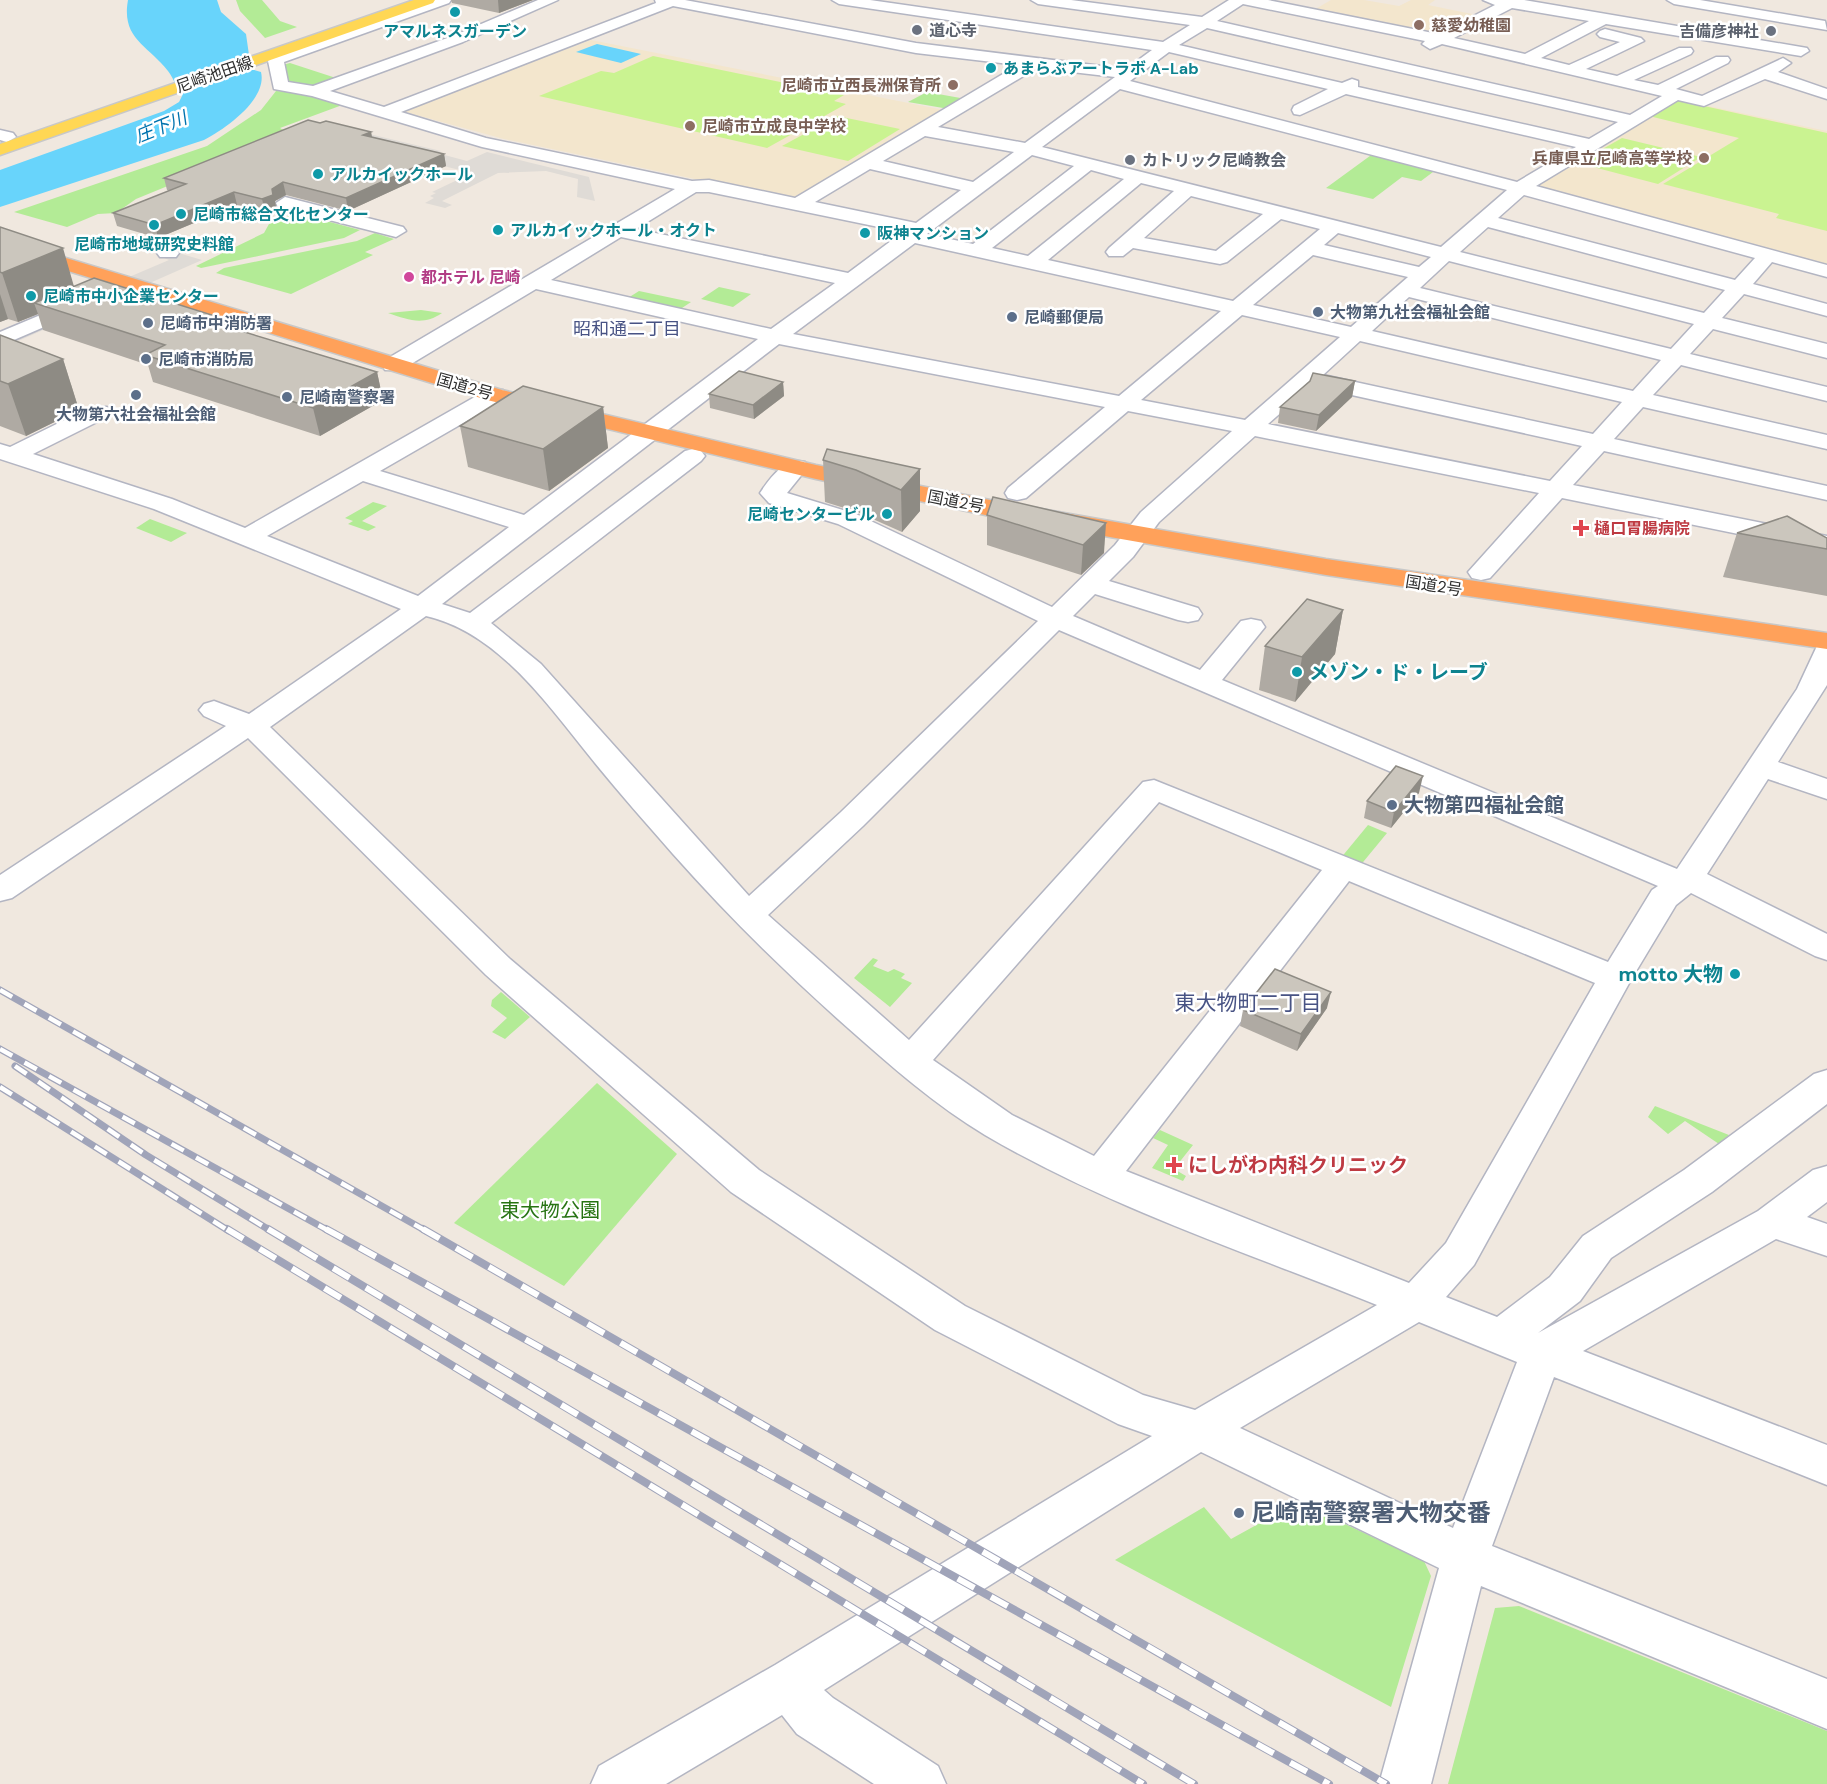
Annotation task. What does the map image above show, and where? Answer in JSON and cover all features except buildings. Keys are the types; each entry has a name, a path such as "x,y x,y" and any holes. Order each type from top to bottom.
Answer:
{"highway":[{"name":"国道2号","path":"0,226 404,360 495,395 658,425 753,438 1017,493 1137,534 1481,572 1827,620"},
{"name":"国道2号","path":"0,244 404,360 658,425 796,467 990,508 1454,588 1827,640"}],"main road":[{"name":"尼崎池田線","path":"2,140 262,52 401,0"},
{"name":"尼崎池田線","path":"262,52 428,0"}],"street":[{"path":"444,0 276,62 282,88 314,91 482,142 692,187 710,186 799,204 977,250 1827,442"},
{"path":"314,91 458,39 551,0"},
{"path":"838,0 917,13 1166,46 1590,145"},
{"path":"871,39 940,0"},
{"path":"1038,0 1202,22 1632,120"},
{"path":"0,890 232,734 252,726 421,607 526,524 1166,46 1239,0"},
{"path":"1246,0 1439,39 1704,101 1808,53 1826,24 1772,17 1750,4 1674,0"},
{"path":"1305,12 1325,0"},
{"path":"1490,0 1514,2 1594,22 1713,44 1808,53"},
{"path":"385,112 592,34 667,1 871,39 1127,76 1520,188 1827,271"},
{"path":"1300,110 1514,2"},
{"path":"1713,44 1750,4"},
{"path":"1526,60 1594,22 1616,5"},
{"path":"763,18 782,9"},
{"path":"383,22 458,39"},
{"path":"1594,22 1636,40 1766,72 1827,94"},
{"path":"1359,38 1379,27"},
{"path":"1570,70 1636,40"},
{"path":"1618,81 1684,51"},
{"path":"799,204 869,164 1033,63"},
{"path":"748,915 852,819 1056,619 1137,534 1444,253 1520,188 1632,120 1667,93 1733,63"},
{"path":"1127,76 1157,75"},
{"path":"1278,104 1321,115"},
{"path":"923,130 1029,149 1827,351"},
{"path":"869,164 976,188"},
{"path":"977,250 1087,164"},
{"path":"1525,166 1547,172"},
{"path":"1033,262 1137,177"},
{"path":"404,360 692,187"},
{"path":"1090,275 1187,189"},
{"path":"285,203 396,231"},
{"path":"1129,241 1220,258 1278,212"},
{"path":"1484,220 1827,310"},
{"path":"1017,493 1335,226"},
{"path":"619,231 851,280"},
{"path":"1310,248 1422,274"},
{"path":"1481,572 1558,489 1636,398 1768,255"},
{"path":"534,282 777,337 1251,428 1827,544"},
{"path":"0,339 130,283"},
{"path":"1404,290 1827,394"},
{"path":"1306,378 1827,492"},
{"path":"245,537 495,395"},
{"path":"6,453 99,412"},
{"path":"6,453 163,504 421,607 439,608 471,625 527,665 551,689 618,770 748,915 830,993 912,1064 997,1124 1100,1176 1541,1354 1827,1465"},
{"path":"471,625 693,456"},
{"path":"796,467 772,493 778,498 847,519 1056,619 1684,881 1827,948"},
{"path":"360,472 526,524"},
{"path":"1090,584 1188,614"},
{"path":"1205,682 1251,627"},
{"path":"617,1784 792,1683 1199,1430 1416,1303 1460,1254 1615,978 1664,898 1684,881 1811,689 1827,652"},
{"path":"214,710 252,726 498,967 745,1181 950,1318 1133,1411 1199,1430 1465,1557 1827,1704"},
{"path":"1759,766 1827,790"},
{"path":"912,1064 923,1047 1154,789 1615,978"},
{"path":"1100,1176 1343,866"},
{"path":"1501,1338 1565,1289 1597,1247 1698,1181 1827,1084"},
{"path":"1405,1784 1465,1557 1541,1354 1772,1222 1827,1181"},
{"path":"1772,1222 1827,1240"},
{"path":"792,1683 800,1701 815,1716 901,1779"}],"shaded area":[{"name":"慈愛幼稚園","path":"1331,0 1364,0 1399,6 1411,0 1435,0 1428,5 1477,15 1439,34 1312,11"},
{"name":"尼崎市立成良中学校","path":"591,40 949,111 795,200 504,139 405,112 403,109"},
{"name":"兵庫県立尼崎高等学校","path":"1675,99 1827,131 1827,268 1543,191 1538,184"},
{"path":"327,124 441,151 437,153 467,161 487,152 589,177 595,201 577,197 578,179 546,171 498,173 442,201 452,205 445,208 425,203 434,198 430,196 436,193 432,192 472,173 366,147"},
{"path":"181,247 192,250 182,254 202,260 0,349 0,333 32,319 23,315 40,315 169,260 159,256"}],"green space":[{"path":"236,0 262,0 280,21 297,27 265,38 240,11"},
{"path":"653,56 844,95 834,101 846,104 767,148 539,96 601,71 614,73"},
{"path":"290,63 336,78 314,89 287,85 282,65"},
{"path":"276,91 308,93 345,104 280,128 292,135 136,199 116,213 98,214 67,227 14,212 207,146 261,110"},
{"path":"927,92 966,99 949,109 908,102"},
{"path":"1677,100 1827,133 1827,231 1776,218 1779,214 1663,184 1739,138 1649,116"},
{"path":"837,116 900,129 848,161 782,146"},
{"path":"1622,138 1701,157 1658,184 1578,163"},
{"path":"1374,153 1437,169 1421,181 1402,177 1373,199 1326,188"},
{"path":"296,213 360,230 344,238 201,268 196,266 264,233 269,224"},
{"path":"375,233 394,239 365,252 373,255 291,294 216,273 224,268 357,241"},
{"path":"719,287 751,294 733,307 701,299"},
{"path":"639,291 691,302 679,310 628,298"},
{"path":"421,310 442,313 422,321 409,320 388,313"},
{"path":"373,502 387,506 362,521 376,527 368,531 348,524 353,521 345,518"},
{"path":"150,519 187,533 171,542 136,528"},
{"path":"1368,825 1387,833 1359,867 1340,859"},
{"path":"873,958 878,960 873,966 888,972 894,969 905,974 901,978 912,983 890,1007 854,978"},
{"path":"501,992 530,1017 505,1039 492,1032 507,1018 491,1006 492,1000"},
{"name":"東大物公園","path":"597,1083 677,1154 564,1286 454,1223"},
{"path":"1655,1106 1729,1135 1719,1144 1685,1121 1668,1134 1648,1117"},
{"path":"1160,1130 1193,1145 1174,1169 1186,1176 1183,1181 1152,1168 1168,1145 1153,1138"},
{"path":"1298,1502 1424,1561 1431,1576 1391,1707 1115,1560 1204,1507 1231,1539"},
{"path":"1519,1606 1827,1731 1827,1784 1448,1784 1495,1608"}],"water":[{"name":"庄下川","path":"128,0 217,0 221,12 246,34 251,69 261,72 261,83 257,94 231,123 204,140 0,207 0,170 164,111 179,102 182,96 170,74 132,33 128,24"},
{"path":"597,44 641,54 621,63 576,52"}],"railway":[{"path":"0,990 426,1231"},
{"path":"0,1049 329,1231"},
{"path":"15,1066 146,1155 271,1231"},
{"path":"0,1087 229,1231"},
{"path":"227,1229 1143,1784"},
{"path":"268,1229 1194,1784"},
{"path":"326,1229 1329,1784"},
{"path":"423,1229 1386,1784"}],"place":[{"name":"アマルネスガーデン","path":"455,12"},
{"name":"慈愛幼稚園","path":"1419,25"},
{"name":"道心寺","path":"917,30"},
{"name":"吉備彦神社","path":"1771,31"},
{"name":"あまらぶアートラボ A-Lab","path":"991,68"},
{"name":"尼崎市立西長洲保育所","path":"953,85"},
{"name":"尼崎市立成良中学校","path":"690,126"},
{"name":"兵庫県立尼崎高等学校","path":"1704,158"},
{"name":"カトリック尼崎教会","path":"1130,160"},
{"name":"アルカイックホール","path":"318,174"},
{"name":"尼崎市総合文化センター","path":"181,214"},
{"name":"尼崎市地域研究史料館","path":"154,225"},
{"name":"アルカイックホール・オクト","path":"498,230"},
{"name":"阪神マンション","path":"865,233"},
{"name":"都ホテル 尼崎","path":"409,277"},
{"name":"尼崎市中小企業センター","path":"31,296"},
{"name":"大物第九社会福祉会館","path":"1318,312"},
{"name":"尼崎郵便局","path":"1012,317"},
{"name":"尼崎市中消防署","path":"148,323"},
{"name":"尼崎市消防局","path":"146,359"},
{"name":"大物第六社会福祉会館","path":"136,395"},
{"name":"尼崎南警察署","path":"287,397"},
{"name":"尼崎センタービル","path":"887,514"},
{"name":"樋口胃腸病院","path":"1581,528"},
{"name":"メゾン・ド・レーブ","path":"1297,672"},
{"name":"大物第四福祉会館","path":"1392,805"},
{"name":"motto 大物","path":"1735,974"},
{"name":"にしがわ内科クリニック","path":"1174,1165"},
{"name":"尼崎南警察署大物交番","path":"1239,1513"}],"district":[{"name":"昭和通二丁目","path":"627,329"},
{"name":"東大物町二丁目","path":"1248,1003"}]}
